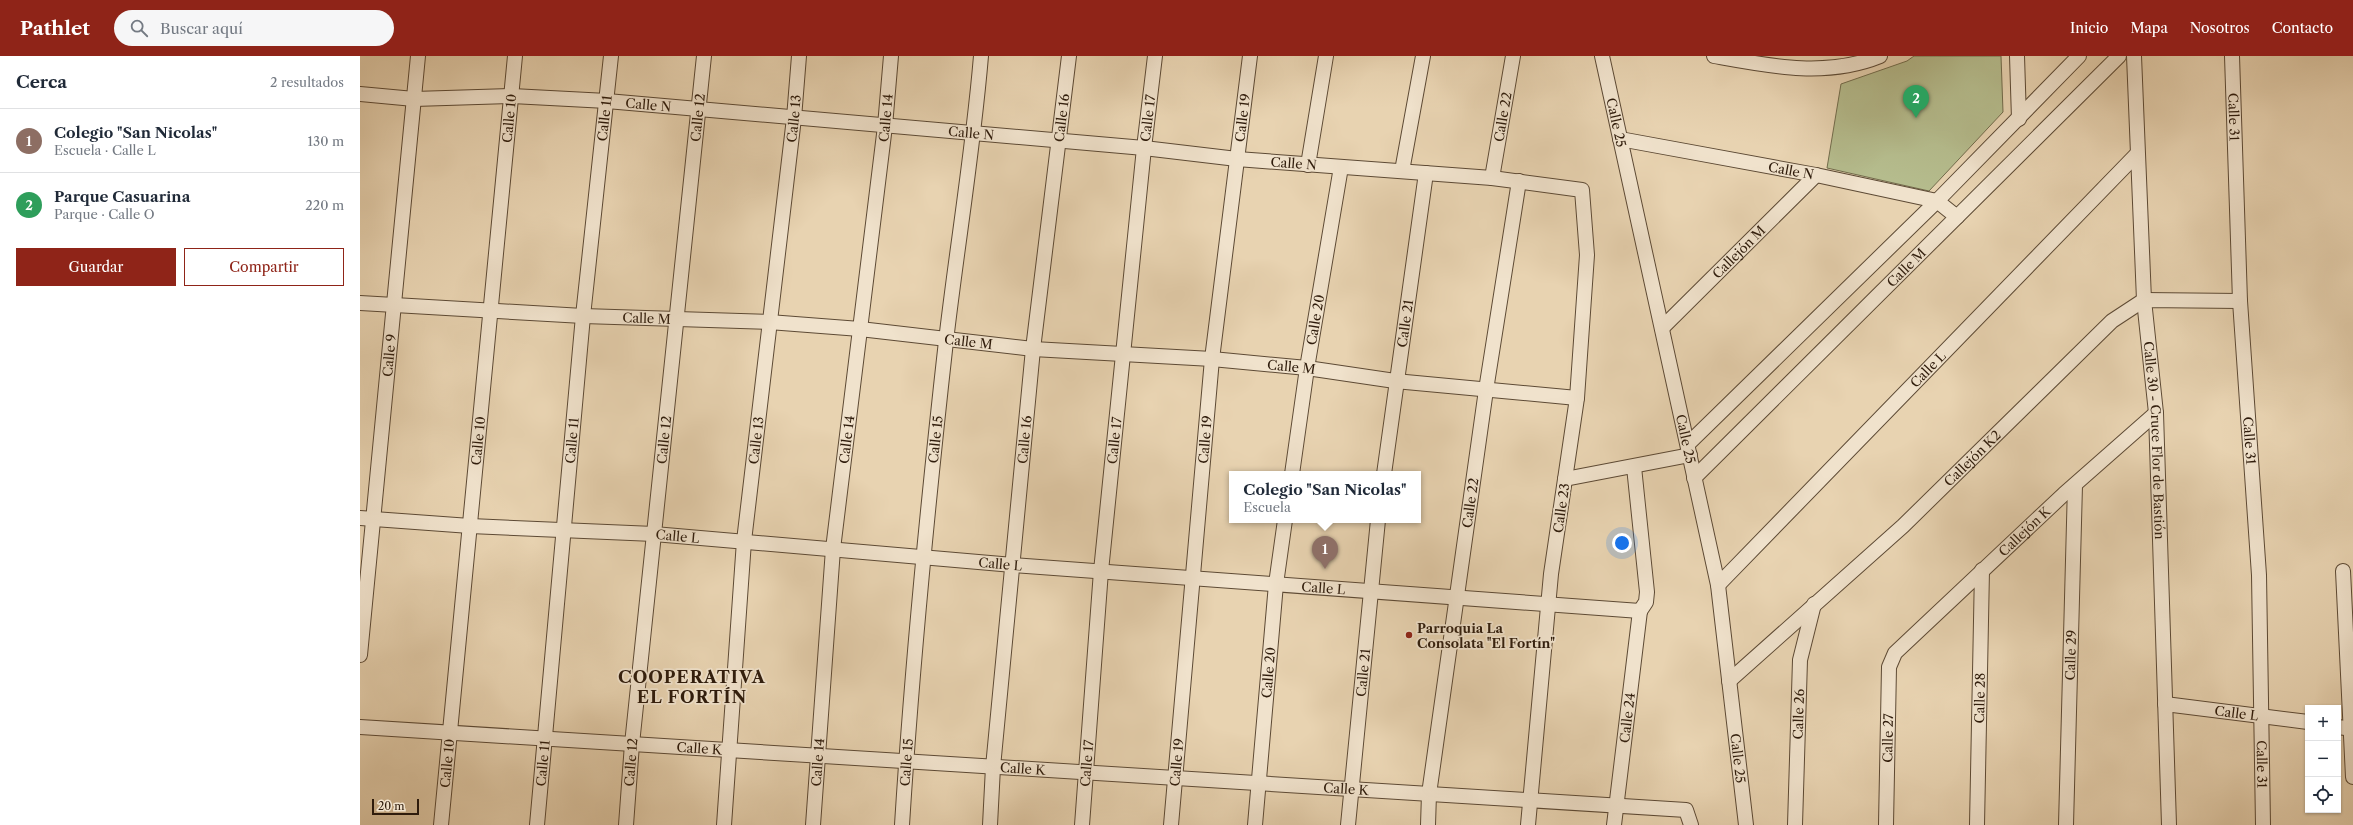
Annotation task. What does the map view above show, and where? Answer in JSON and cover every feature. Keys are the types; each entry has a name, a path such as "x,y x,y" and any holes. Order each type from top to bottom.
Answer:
{"street":[{"name":"Calle 9","path":"360,654 366,518 394,304 418,56"},
{"name":"Calle 10","path":"441,825 515,56"},
{"name":"Calle 11","path":"537,825 583,316 607,101 610,56"},
{"name":"Calle 12","path":"626,825 632,744 678,318 704,56"},
{"name":"Calle 13","path":"724,825 744,542 794,118 799,56"},
{"name":"Calle 14","path":"813,825 833,549 885,126 891,56"},
{"name":"Calle 15","path":"902,825 906,761 924,557 946,340 974,133 981,56"},
{"name":"Calle 16","path":"990,825 993,766 1033,349 1069,56"},
{"name":"Calle 17","path":"1082,825 1101,571 1144,148 1155,56"},
{"name":"Calle 19","path":"1171,825 1212,359 1250,56"},
{"path":"1308,165 1326,56"},
{"path":"1402,171 1423,56"},
{"name":"Calle 22","path":"1492,178 1513,56"},
{"name":"Calle 25","path":"1602,56 1718,585 1746,825"},
{"path":"1714,56 1774,67 1810,70 1867,61 1880,56"},
{"path":"2017,56 2019,120"},
{"name":"Calle M","path":"1689,450 1936,201 2019,120 2079,56"},
{"name":"Calle M","path":"1694,478 2119,56"},
{"name":"Calle 30 - Cruce Flor de Bastión","path":"2134,56 2144,300 2156,413 2169,825"},
{"name":"Calle 31","path":"2232,56 2240,301 2259,576 2263,825"},
{"name":"Calle N","path":"360,94 414,99 512,96 607,101 1144,148 1237,159 1492,178 1582,190"},
{"name":"Calle N","path":"1620,139 1816,175 1936,201 1957,217"},
{"name":"Calle L","path":"1718,585 2137,154"},
{"name":"Calle 20","path":"1292,471 1307,368 1341,167"},
{"name":"Calle 21","path":"1384,471 1395,381 1426,173"},
{"name":"Callejón M","path":"1662,328 1816,175"},
{"name":"Calle 22","path":"1428,825 1429,794 1456,597 1486,390 1519,181"},
{"name":"Calle 23","path":"1528,825 1548,604 1577,398 1587,255 1582,190"},
{"path":"2144,300 2240,301"},
{"name":"Callejón K2","path":"1729,680 1903,526 2112,321 2144,300"},
{"name":"Calle M","path":"360,303 583,316 769,322 860,329 1033,349 1212,359 1307,368 1395,381 1577,398"},
{"name":"Callejón K","path":"1895,653 1982,570 2156,413"},
{"path":"1565,479 1634,467 1689,450"},
{"path":"1634,467 1647,592 1646,602 1640,611"},
{"name":"Calle 29","path":"2066,825 2075,485"},
{"name":"Calle L","path":"366,518 470,526 564,528 654,534 1013,565 1640,611"},
{"name":"Calle 20","path":"1255,825 1276,584 1285,523"},
{"name":"Calle 21","path":"1348,825 1378,523"},
{"name":"Calle 28","path":"1977,825 1982,570"},
{"path":"2343,571 2347,728 2353,777"},
{"name":"Calle 26","path":"1795,825 1800,660 1814,604"},
{"name":"Calle 24","path":"1614,825 1640,611"},
{"name":"Calle 27","path":"1886,825 1890,667 1895,653"},
{"name":"Calle L","path":"2165,704 2305,722"},
{"name":"Calle K","path":"360,727 1686,810 1691,825"}],"green space":[{"path":"1914,56 2001,56 2003,112 1929,191 1827,168 1841,84 1907,61"}],"place":[{"name":"Parque Casuarina","path":"1916,118"},
{"name":"Colegio \"San Nicolas\"","path":"1325,569"},
{"name":"Parroquia La Consolata \"El Fortín\"","path":"1409,635"}],"district":[{"name":"COOPERATIVA EL FORTÍN","path":"692,687"}]}
